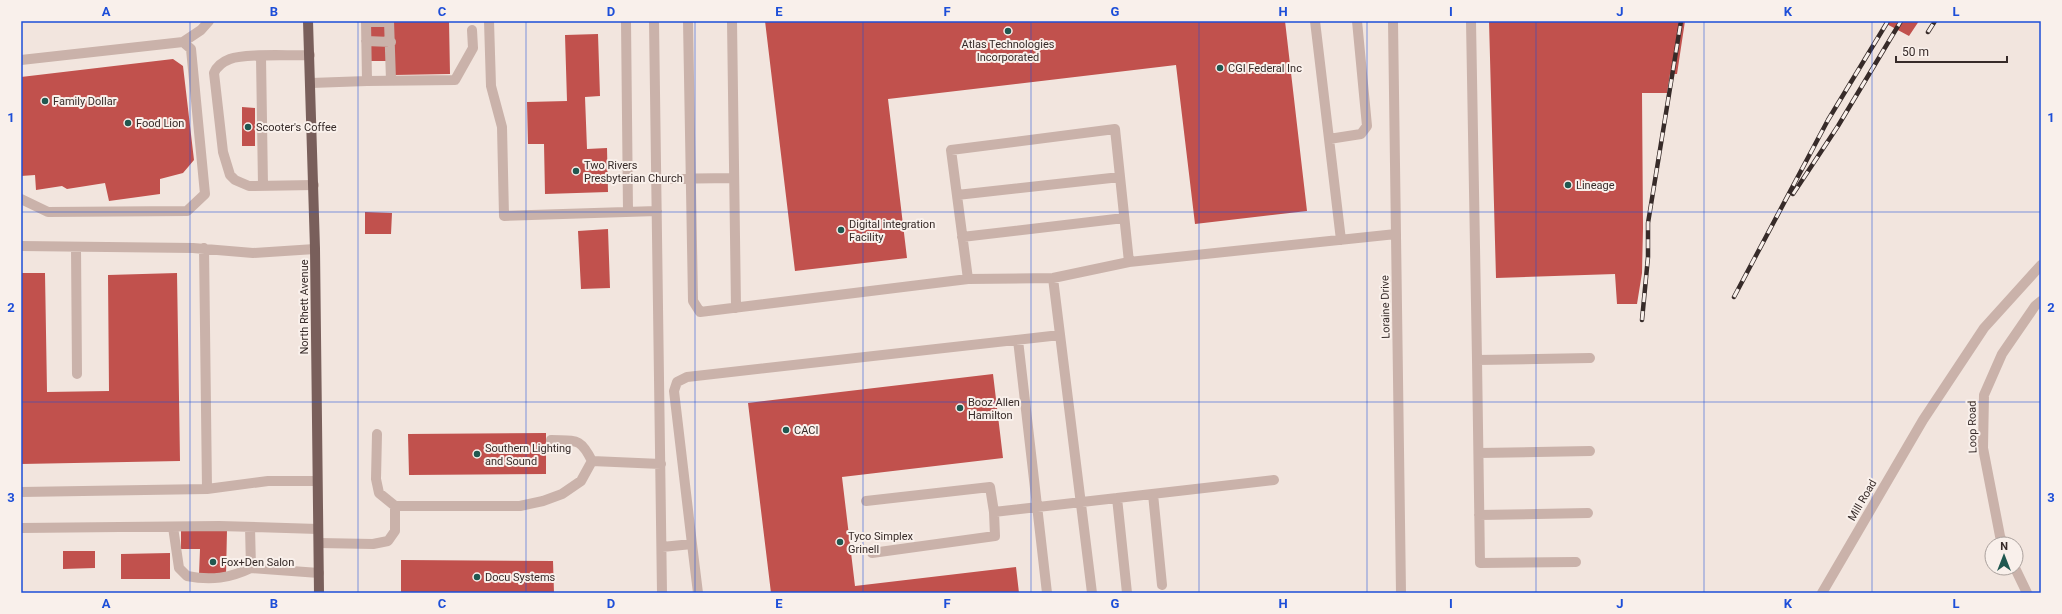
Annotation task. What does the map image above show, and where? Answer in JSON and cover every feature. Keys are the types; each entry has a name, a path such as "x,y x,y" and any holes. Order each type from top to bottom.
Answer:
{"main road":[{"name":"North Rhett Avenue","path":"308,21 314,185 318,593"}],"street":[{"path":"21,60 183,42 201,30 208,21"},
{"path":"489,21 491,86 502,127 504,216 657,211"},
{"path":"626,21 628,212"},
{"path":"654,21 662,593"},
{"path":"688,21 694,301 700,312 968,279 1053,278 1129,262 1396,234"},
{"path":"732,21 736,308"},
{"path":"1315,21 1341,240"},
{"path":"1329,139 1361,134 1367,126 1357,21"},
{"name":"Loraine Drive","path":"1393,21 1401,593"},
{"path":"1471,21 1480,563 1576,562"},
{"path":"367,81 366,22 389,22 391,42 391,80"},
{"path":"311,83 391,80 455,80 473,48 472,30"},
{"path":"366,41 391,42"},
{"path":"21,199 48,212 187,211 205,194 191,49 183,42"},
{"path":"310,55 230,59 217,68 214,73 223,152 230,175 235,180 249,186 314,185"},
{"path":"261,57 263,186"},
{"path":"968,279 951,150 1115,128 1129,262"},
{"path":"957,195 1120,177"},
{"path":"656,179 734,178"},
{"path":"962,237 1124,218"},
{"path":"21,246 204,248 253,253 315,249"},
{"path":"76,247 77,374"},
{"path":"204,248 207,490"},
{"name":"Mill Road","path":"1822,593 1923,420 1984,328 2041,265"},
{"path":"1053,278 1082,502 1092,593"},
{"name":"Loop Road","path":"2000,536 1983,448 1984,395 2002,354 2035,306 2041,301"},
{"path":"698,593 674,392 677,382 687,377 1060,335"},
{"path":"1018,340 1047,593"},
{"path":"1477,360 1590,358"},
{"path":"377,434 376,479 379,493 395,506 520,506 543,501 562,494 581,481 592,461"},
{"path":"551,440 576,441 584,446 592,461"},
{"path":"1478,453 1590,451"},
{"path":"592,461 661,464"},
{"path":"994,512 1274,480"},
{"path":"21,492 207,490 268,481 317,481"},
{"path":"866,501 990,487 994,512 995,536 872,553"},
{"path":"1153,494 1162,584"},
{"path":"1117,498 1127,593"},
{"path":"318,543 373,544 388,541 395,532 395,506"},
{"path":"1479,515 1588,513"},
{"path":"173,527 179,568 187,576 216,579 236,575 251,568 318,573"},
{"path":"250,527 251,568"},
{"path":"21,528 250,527 318,529"},
{"path":"662,547 692,544"},
{"path":"2019,576 2027,593"}],"building":[{"path":"371,21 389,21 388,61 371,61"},
{"path":"392,21 449,21 450,74 394,75"},
{"path":"765,21 1285,21 1307,211 1195,224 1176,65 888,99 907,258 795,271"},
{"name":"Lineage","path":"1489,21 1685,21 1677,74 1670,74 1667,93 1642,93 1642,273 1637,304 1617,304 1615,274 1496,278"},
{"path":"1881,21 1919,21 1909,36"},
{"path":"598,34 600,96 585,97 587,149 607,148 608,192 545,194 544,144 528,144 527,102 567,101 565,35"},
{"path":"173,59 183,66 194,160 183,173 160,179 160,194 109,201 105,183 67,189 62,186 36,190 35,175 21,176 21,77"},
{"name":"Scooter's Coffee","path":"242,107 255,108 255,146 242,146"},
{"path":"365,212 392,213 391,234 365,234"},
{"path":"608,229 610,288 581,289 578,231"},
{"path":"21,273 45,273 47,392 109,391 108,275 177,273 180,461 21,464"},
{"path":"993,374 1003,458 842,477 855,586 1016,567 1019,593 771,593 748,403"},
{"name":"Southern Lighting and Sound","path":"546,433 546,474 409,475 408,434"},
{"name":"Fox+Den Salon","path":"181,529 227,530 226,575 199,575 200,549 181,549"},
{"path":"63,551 95,551 95,568 63,569"},
{"path":"170,553 170,579 121,579 121,554"},
{"name":"Docu Systems","path":"401,560 553,561 554,593 401,593"}],"railway":[{"path":"1642,320 1648,257 1648,223 1681,21"},
{"path":"1734,297 1828,120 1888,21"},
{"path":"1793,194 1838,126 1901,21"},
{"path":"1928,32 1935,21"}],"place":[{"name":"Atlas Technologies Incorporated","path":"1008,31"},
{"name":"CGI Federal Inc","path":"1220,68"},
{"name":"Family Dollar","path":"45,101"},
{"name":"Food Lion","path":"128,123"},
{"name":"Scooter's Coffee","path":"248,127"},
{"name":"Two Rivers Presbyterian Church","path":"576,171"},
{"name":"Lineage","path":"1568,185"},
{"name":"Digital integration Facility","path":"841,230"},
{"name":"Booz Allen Hamilton","path":"960,408"},
{"name":"CACI","path":"786,430"},
{"name":"Southern Lighting and Sound","path":"477,454"},
{"name":"Tyco Simplex Grinell","path":"840,542"},
{"name":"Fox+Den Salon","path":"213,562"},
{"name":"Docu Systems","path":"477,577"}]}
